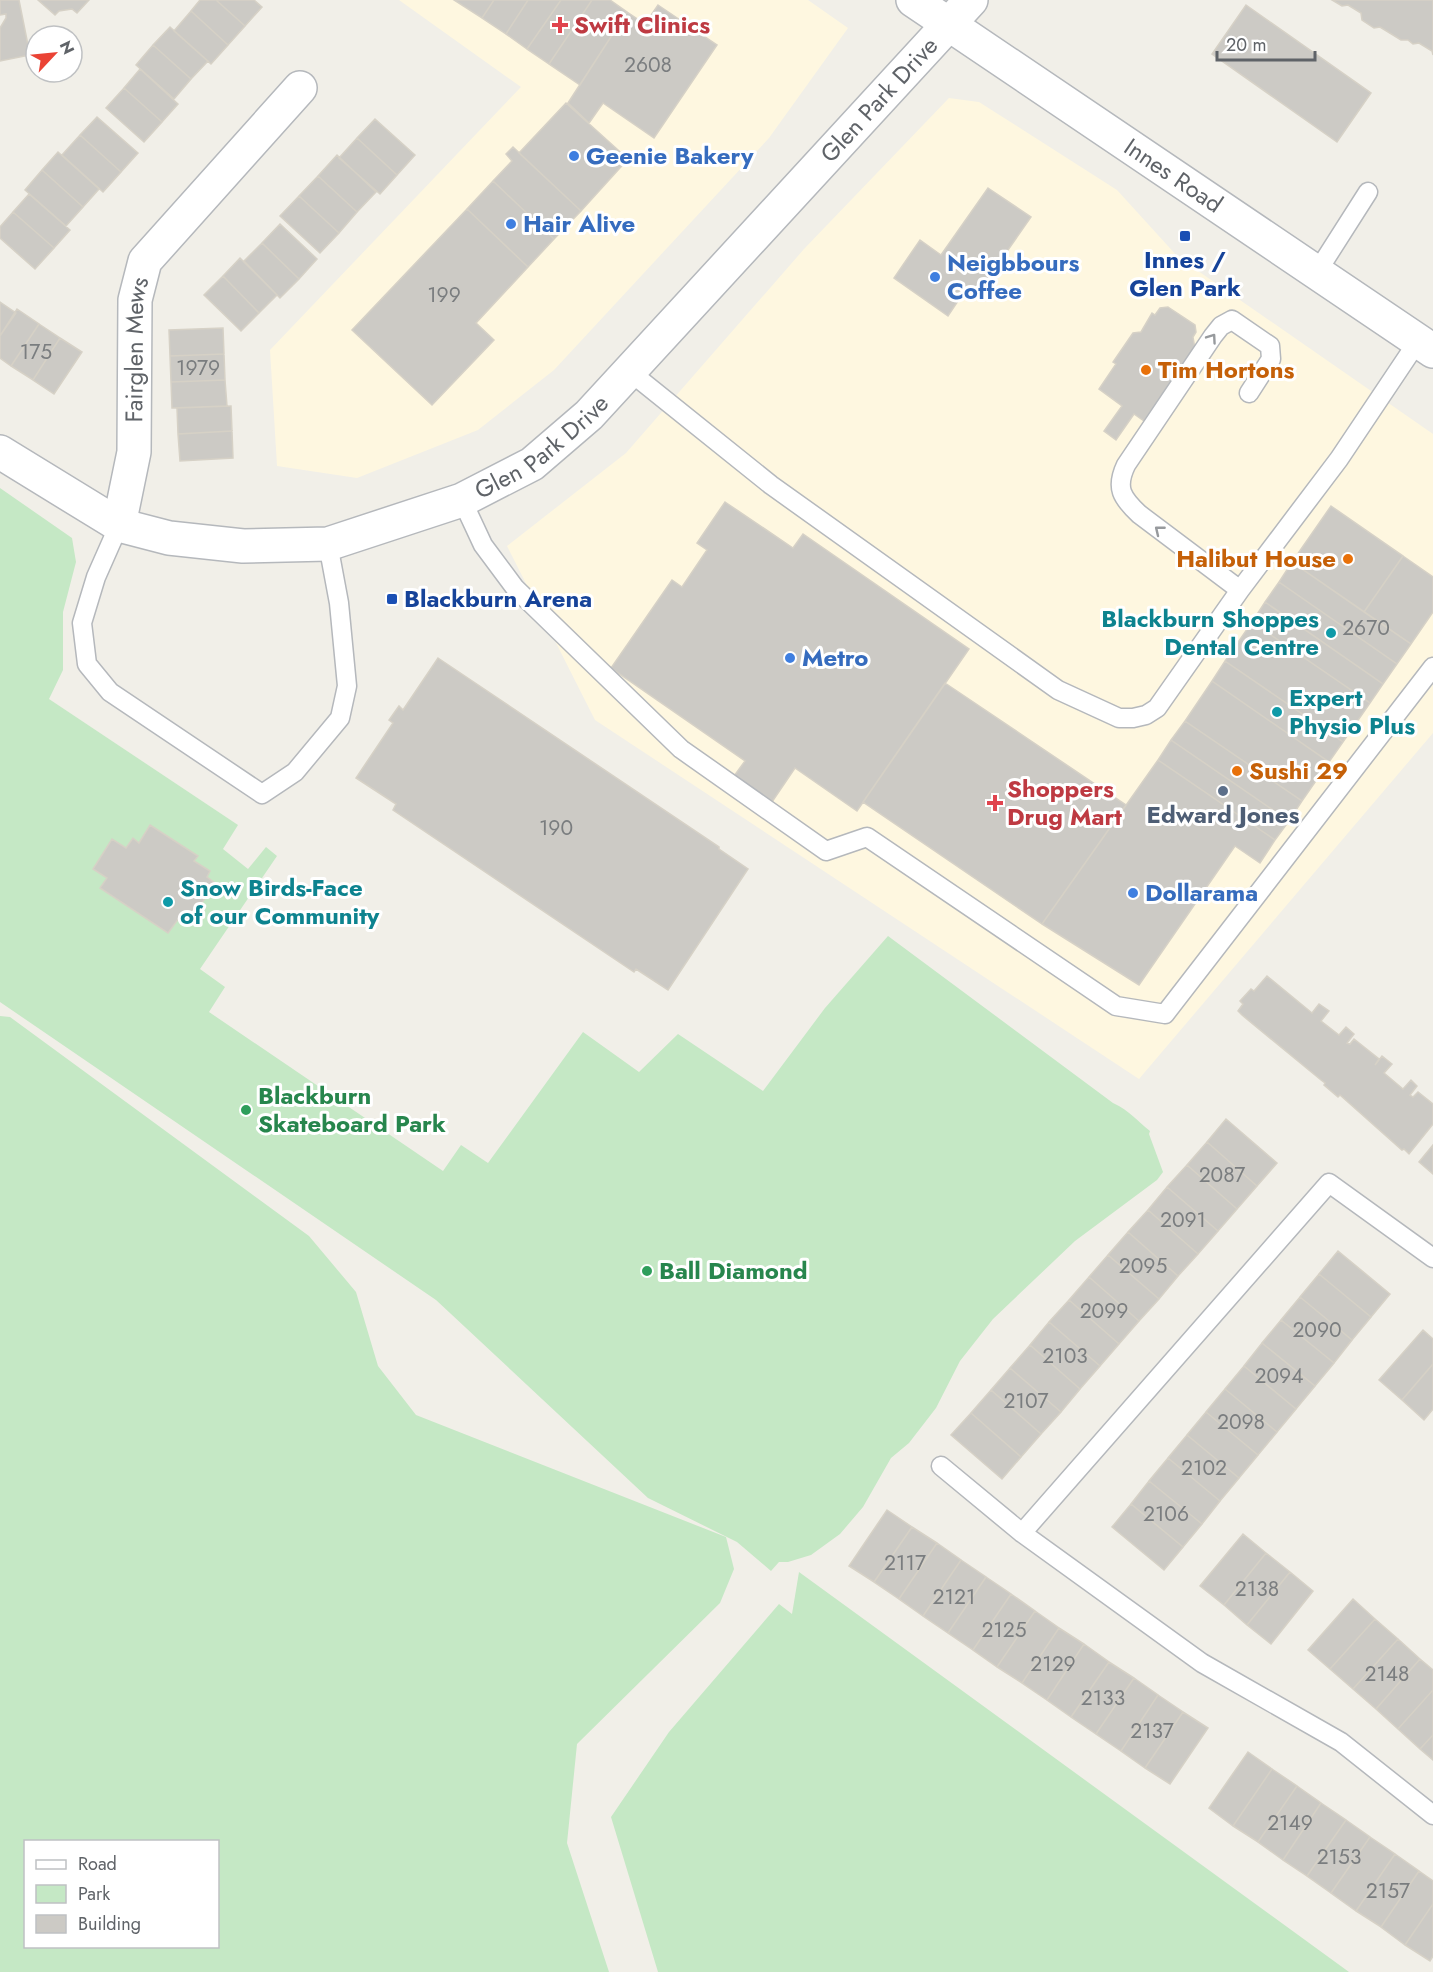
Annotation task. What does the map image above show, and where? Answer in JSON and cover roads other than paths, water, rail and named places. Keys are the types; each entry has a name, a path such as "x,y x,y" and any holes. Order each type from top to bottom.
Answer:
{"street":[{"name":"Innes Road","path":"913,0 1426,346"},
{"name":"Glen Park Drive","path":"0,452 119,525 169,538 243,546 328,544 462,500 532,464 589,415 971,0"},
{"name":"Fairglen Mews","path":"119,525 134,452 135,300 145,261 300,88"}],"lane":[{"path":"1317,272 1368,192"},
{"path":"1240,591 1139,514 1124,499 1120,482 1126,465 1213,336 1221,326 1232,320 1270,346 1272,353 1271,359 1249,393"},
{"path":"629,371 771,485 1058,690 1119,718 1133,718 1146,715 1157,708 1240,591 1426,346"},
{"path":"462,500 483,545 515,588 681,749 826,851 867,837 1116,1006 1165,1014 1433,667"},
{"path":"119,525 96,577 82,624 87,664 110,692 262,794 295,772 340,718 348,686 339,603 328,544"},
{"path":"1022,1533 1329,1183 1433,1258"},
{"path":"941,1466 1022,1533 1202,1663 1341,1742 1433,1815"}],"place":[{"name":"Swift Clinics","path":"560,25"},
{"name":"Geenie Bakery","path":"574,156"},
{"name":"Hair Alive","path":"511,224"},
{"name":"Innes / Glen Park","path":"1185,236"},
{"name":"Neigbbours Coffee","path":"935,277"},
{"name":"Tim Hortons","path":"1146,370"},
{"name":"Halibut House","path":"1348,559"},
{"name":"Blackburn Arena","path":"392,599"},
{"name":"Blackburn Shoppes Dental Centre","path":"1331,633"},
{"name":"Metro","path":"790,658"},
{"name":"Expert Physio Plus","path":"1277,712"},
{"name":"Sushi 29","path":"1237,771"},
{"name":"Edward Jones","path":"1223,791"},
{"name":"Shoppers Drug Mart","path":"995,803"},
{"name":"Dollarama","path":"1133,893"},
{"name":"Snow Birds-Face of our Community","path":"168,902"},
{"name":"Blackburn Skateboard Park","path":"246,1110"},
{"name":"Ball Diamond","path":"647,1271"}]}
